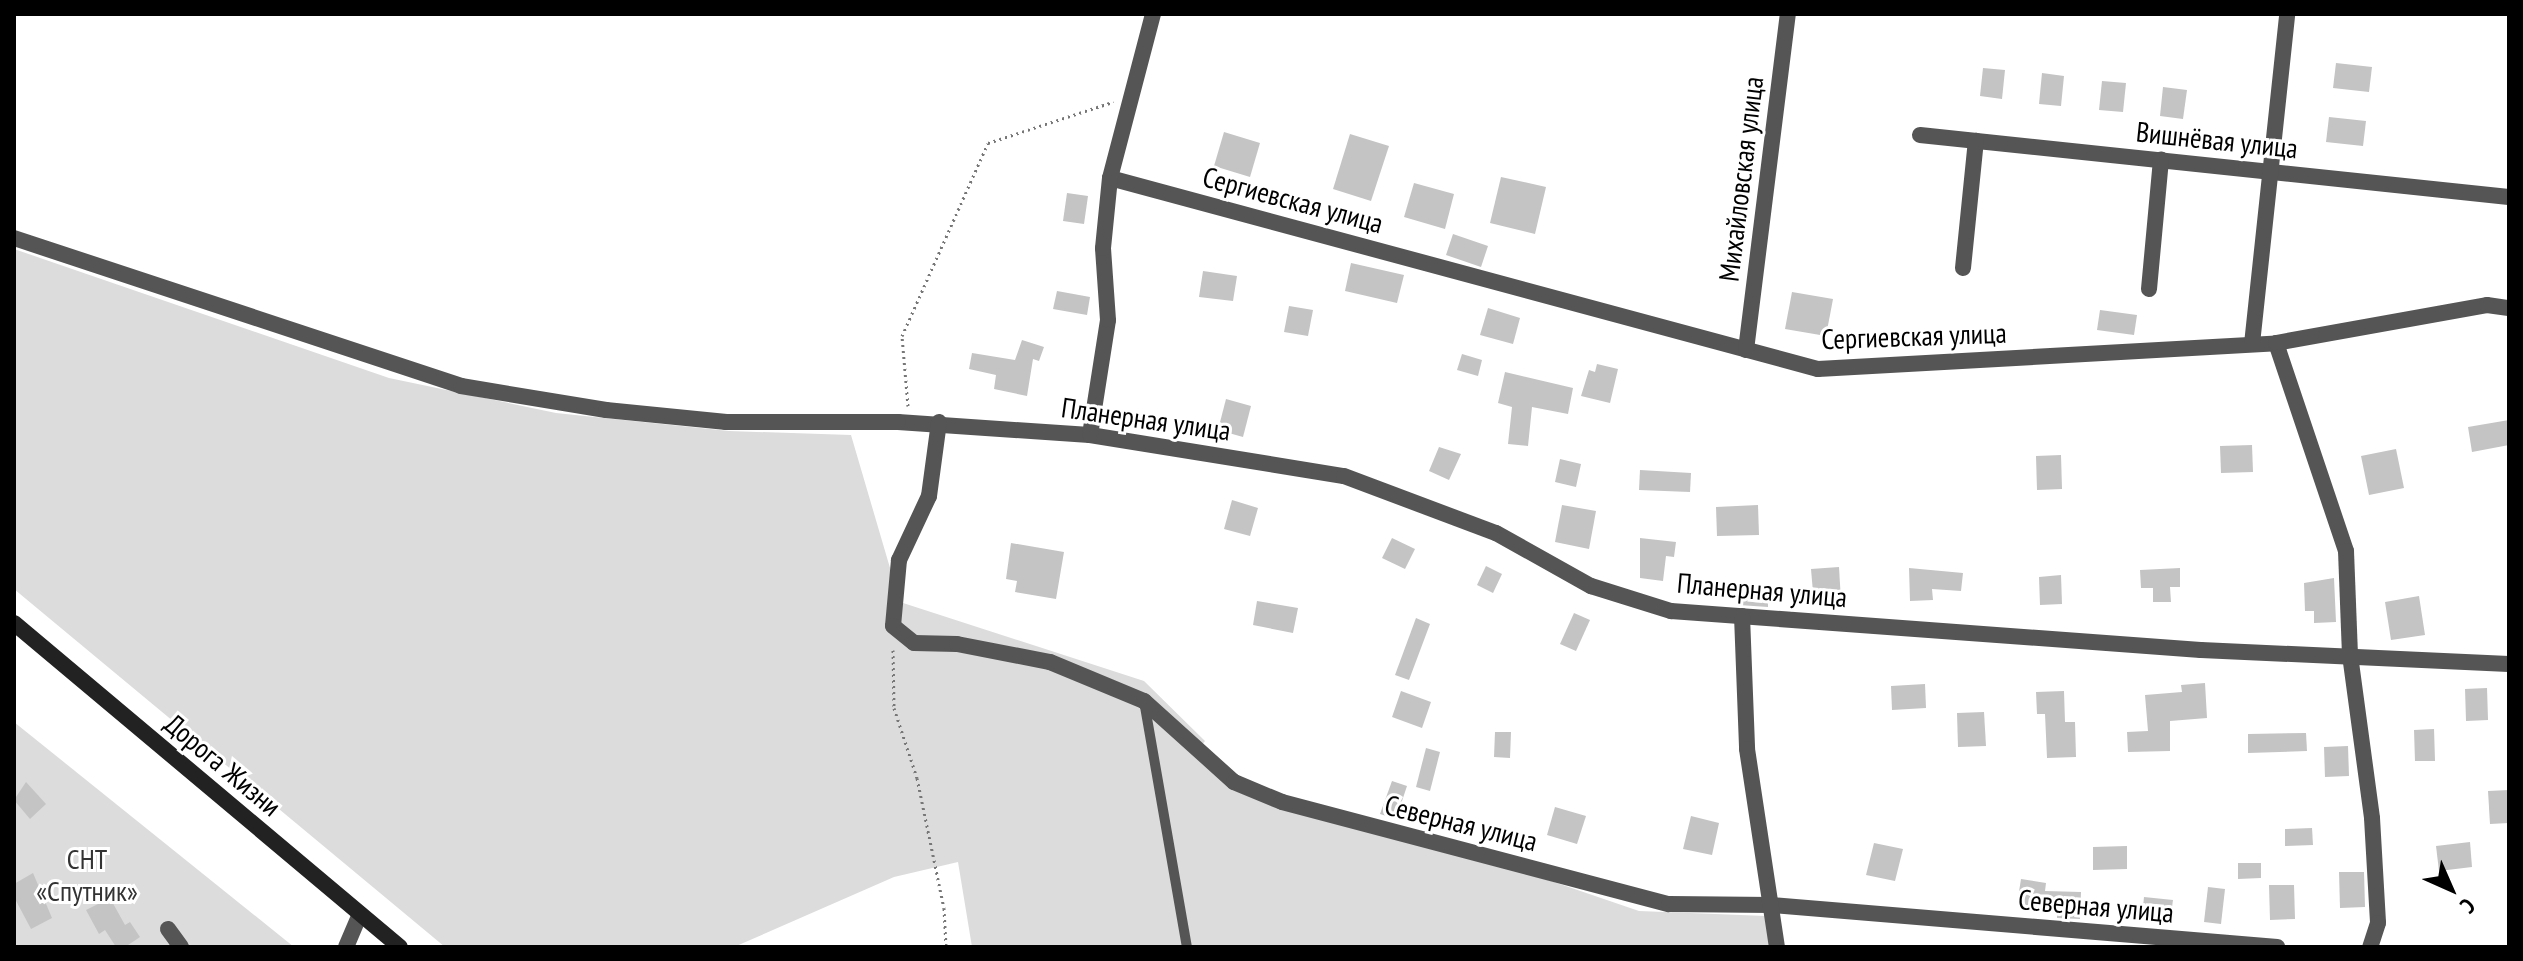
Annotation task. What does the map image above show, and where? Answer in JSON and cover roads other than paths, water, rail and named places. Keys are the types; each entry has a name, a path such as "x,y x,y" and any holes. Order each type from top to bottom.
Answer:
{"main road":[{"name":"Дорога Жизни","path":"14,623 400,947"}],"street":[{"path":"1090,435 1108,320 1103,248 1110,178 1128,97 1153,14"},
{"name":"Михайловская улица","path":"1746,350 1788,14"},
{"path":"2252,339 2287,14"},
{"name":"Вишнёвая улица","path":"1920,135 2509,197"},
{"path":"1963,268 1976,141"},
{"path":"2149,289 2161,160"},
{"name":"Сергиевская улица","path":"1110,178 1818,369 2252,339 2276,343 2487,305 2509,308"},
{"name":"Планерная улица","path":"14,238 461,386 606,410 726,422 939,422 1090,435 1344,476 1496,533 1591,586 1671,611 2201,650 2509,664"},
{"path":"2276,343 2346,551 2350,655 2372,818 2378,923 2370,947"},
{"name":"Северная улица","path":"939,422 929,496 899,560 893,626 914,643 957,644 1050,662 1144,701 1234,782 1282,802 1669,904 1772,905 2277,947"},
{"path":"1742,616 1747,749 1777,947"},
{"path":"346,947 360,914"},
{"path":"168,929 181,947"}],"lane":[{"path":"1144,701 1187,947"}],"park label":[{"name":"СНТ «Спутник»","path":"87,875"}]}
